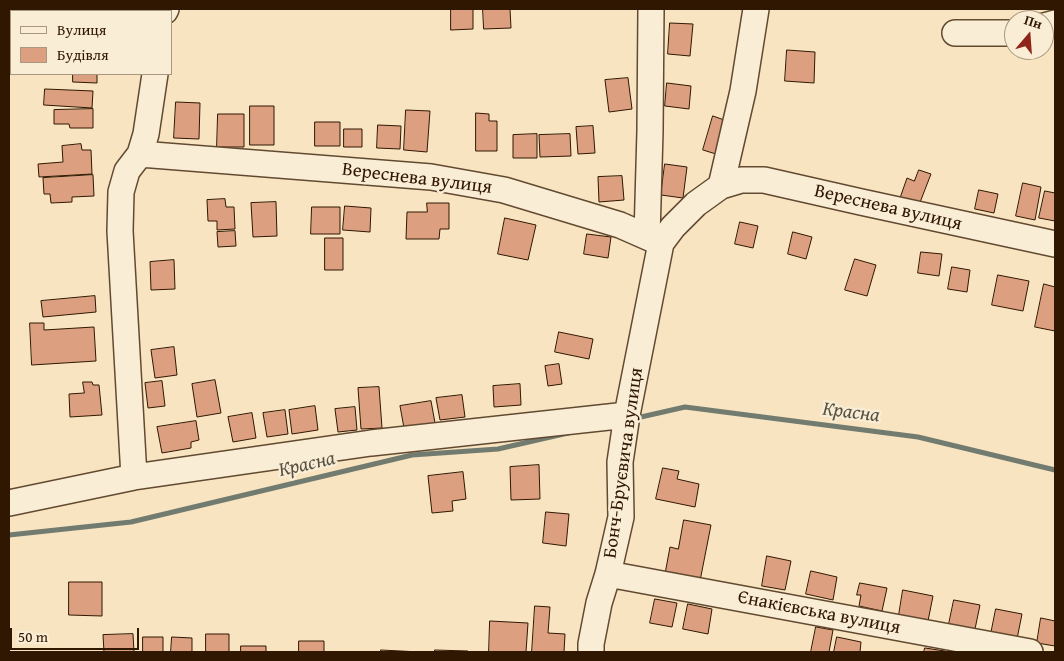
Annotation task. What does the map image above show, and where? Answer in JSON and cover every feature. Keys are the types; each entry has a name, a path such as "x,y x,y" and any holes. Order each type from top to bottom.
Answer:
{"street":[{"name":"Бонч-Бруєвича вулиця","path":"591,652 599,603 608,574 621,517 620,462 654,239 650,131 651,9"},
{"path":"721,186 743,92 756,9"},
{"path":"955,34 1004,33"},
{"path":"134,477 120,231 120,192 127,171 140,154 146,134 156,75"},
{"name":"Вереснева вулиця","path":"140,154 430,177 504,190 620,225 654,239 673,227 696,204 721,186 741,180 764,180 1055,244"},
{"path":"9,502 134,477 371,443 627,415"},
{"name":"Єнакієвська вулиця","path":"608,574 1030,652"}],"building":[{"path":"451,9 473,9 473,29 451,30"},
{"path":"483,9 510,9 511,28 484,29"},
{"path":"670,23 693,24 690,56 668,54"},
{"path":"787,50 815,52 814,83 785,81"},
{"path":"73,75 97,75 97,83 73,82"},
{"path":"628,78 632,109 609,112 605,80"},
{"path":"667,83 691,86 689,109 665,106"},
{"path":"45,89 93,91 92,108 44,105"},
{"path":"176,102 200,103 199,139 174,138"},
{"path":"250,106 274,106 274,145 250,145"},
{"path":"93,109 93,128 70,128 69,124 54,124 54,110"},
{"path":"406,110 430,111 427,152 404,150"},
{"path":"476,113 489,114 489,121 497,121 497,151 476,151"},
{"path":"218,114 244,114 244,147 217,147"},
{"path":"713,116 727,121 716,154 703,150"},
{"path":"315,122 340,122 340,146 315,146"},
{"path":"378,125 401,126 400,149 377,148"},
{"path":"593,126 595,153 578,154 576,127"},
{"path":"344,129 362,129 362,147 344,147"},
{"path":"537,134 537,158 513,158 513,135"},
{"path":"570,134 571,156 540,157 539,135"},
{"path":"81,144 82,150 91,150 92,174 39,177 38,164 63,162 62,146"},
{"path":"665,164 687,167 683,198 661,195"},
{"path":"919,170 931,174 919,205 900,198 907,178 914,181"},
{"path":"93,175 94,196 72,197 72,202 51,203 50,194 44,194 43,178"},
{"path":"622,176 624,200 599,202 598,177"},
{"path":"1023,183 1041,187 1035,220 1016,216"},
{"path":"979,190 998,194 994,213 975,209"},
{"path":"1045,191 1055,193 1055,221 1039,218"},
{"path":"225,199 226,207 234,207 235,229 217,230 217,221 208,221 207,200"},
{"path":"276,202 277,236 253,237 251,203"},
{"path":"427,203 449,203 449,229 440,229 439,239 406,239 407,212 427,212"},
{"path":"345,206 371,208 370,232 343,230"},
{"path":"312,207 340,207 340,234 311,234"},
{"path":"505,218 536,225 528,260 498,254"},
{"path":"740,222 758,226 753,248 735,244"},
{"path":"235,231 236,246 218,247 217,232"},
{"path":"793,232 812,237 806,259 788,254"},
{"path":"587,234 611,237 608,258 584,254"},
{"path":"325,238 343,238 343,270 325,270"},
{"path":"921,252 942,254 939,276 918,273"},
{"path":"855,259 876,265 867,296 845,290"},
{"path":"174,260 175,289 151,290 150,262"},
{"path":"952,267 970,270 967,292 948,289"},
{"path":"998,275 1029,281 1023,311 992,305"},
{"path":"1044,284 1055,287 1055,331 1035,327"},
{"path":"95,296 96,312 43,317 41,301"},
{"path":"30,323 44,323 44,330 94,327 96,361 32,365"},
{"path":"559,332 593,339 589,359 555,352"},
{"path":"174,347 177,375 155,378 151,350"},
{"path":"559,364 562,384 548,386 545,366"},
{"path":"215,380 221,413 197,417 192,384"},
{"path":"162,381 165,406 148,408 145,383"},
{"path":"83,382 92,382 93,385 99,385 102,415 70,417 69,394 84,393"},
{"path":"520,384 521,405 494,407 493,386"},
{"path":"379,387 382,428 361,429 358,388"},
{"path":"462,395 465,417 440,420 436,398"},
{"path":"431,401 435,423 404,428 400,406"},
{"path":"315,406 318,430 292,434 289,410"},
{"path":"355,407 357,430 338,432 335,409"},
{"path":"285,410 288,434 267,437 263,413"},
{"path":"252,413 256,438 233,442 228,417"},
{"path":"196,421 199,440 191,442 191,448 162,453 157,427"},
{"path":"539,465 540,499 511,500 510,467"},
{"path":"663,468 679,471 677,479 699,484 695,507 656,499"},
{"path":"463,472 466,499 452,501 453,511 432,513 428,476"},
{"path":"546,512 569,514 566,546 543,543"},
{"path":"684,520 711,525 700,581 665,574 670,547 678,549"},
{"path":"767,556 791,561 785,590 762,586"},
{"path":"811,571 837,577 833,600 806,594"},
{"path":"69,582 102,582 102,616 69,615"},
{"path":"860,583 887,588 882,611 859,606 861,595 857,595"},
{"path":"903,590 933,596 928,621 899,615"},
{"path":"655,599 677,603 672,627 650,623"},
{"path":"954,600 980,605 975,629 949,624"},
{"path":"688,604 712,609 708,634 683,629"},
{"path":"535,606 550,607 548,633 565,634 564,652 532,652"},
{"path":"996,609 1022,614 1016,644 990,639"},
{"path":"1041,618 1055,621 1055,646 1037,643"},
{"path":"490,621 528,623 526,652 489,652"},
{"path":"816,627 833,630 829,652 811,652"},
{"path":"133,634 134,652 104,652 103,635"},
{"path":"206,634 229,634 229,652 206,652"},
{"path":"143,637 163,637 163,652 143,652"},
{"path":"172,637 192,638 192,652 171,652"},
{"path":"837,637 861,642 860,652 834,652"},
{"path":"299,641 324,641 324,652 299,652"},
{"path":"241,646 266,646 266,652 241,652"},
{"path":"925,648 945,651 945,652 924,652"},
{"path":"381,650 420,652 381,652"},
{"path":"435,650 468,651 468,652 435,652"}],"waterway":[{"name":"Красна","path":"641,417 685,407 918,437 1055,470"},
{"name":"Красна","path":"9,535 131,522 412,455 498,449 568,433"}]}
